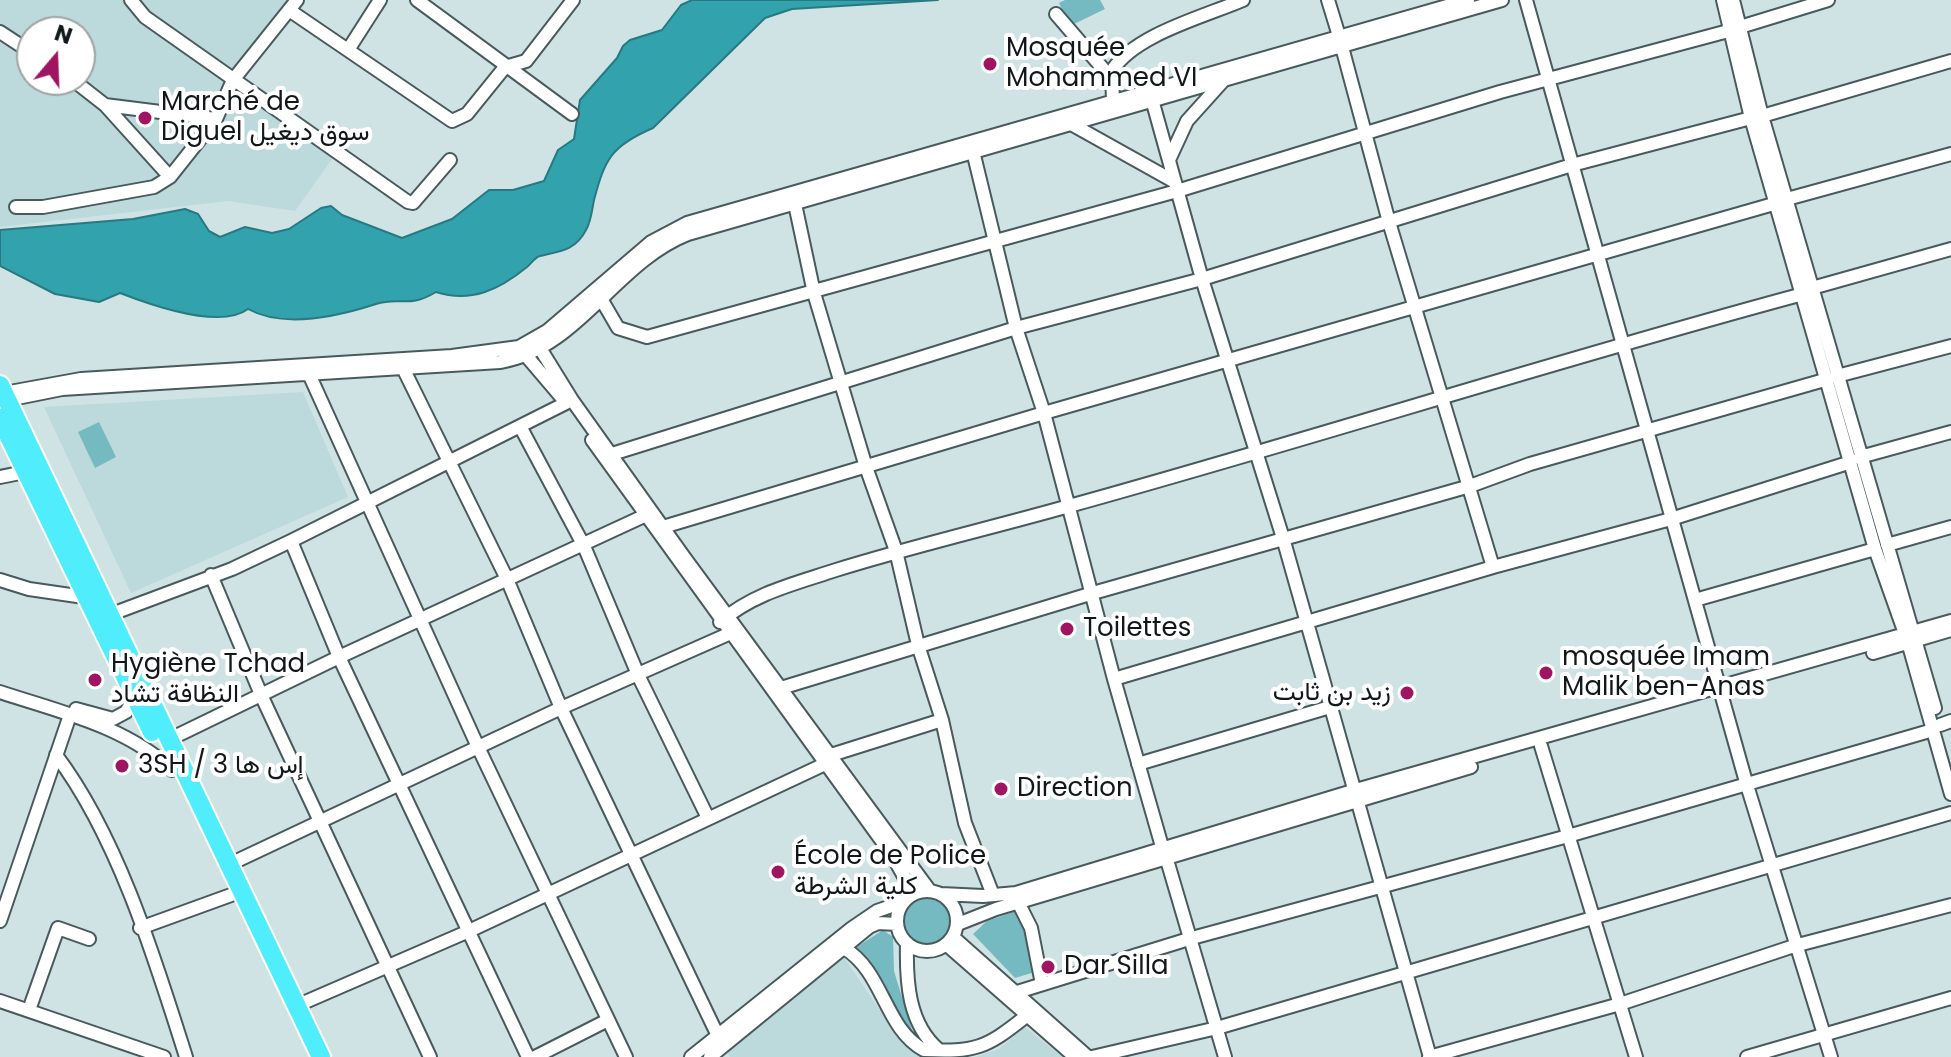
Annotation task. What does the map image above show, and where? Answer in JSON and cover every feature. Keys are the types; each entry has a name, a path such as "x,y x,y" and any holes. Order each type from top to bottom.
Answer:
{"highway":[{"path":"2,393 25,472 309,1057"},
{"path":"2,393 321,1057"}],"street":[{"path":"131,0 145,17 411,204 450,160"},
{"path":"348,50 380,0"},
{"path":"417,0 572,114"},
{"path":"1113,102 1111,78 1116,64 1135,48 1243,0"},
{"path":"1328,0 1389,222 1493,567"},
{"path":"1340,41 1468,0"},
{"path":"538,345 667,231 972,147 1073,125 1151,96 1315,48 1502,0"},
{"path":"1526,0 1620,343 1650,432 1671,519 1746,782 1794,946 1831,1057"},
{"path":"1723,0 1736,29"},
{"path":"1733,0 1736,29 1756,117 1881,547 1951,763"},
{"path":"600,297 618,328 647,337 994,242 1365,131 1736,29 1828,0"},
{"path":"16,207 43,207 154,187 170,177 216,119 233,80 293,5 348,50 452,121 467,114 505,67 526,61 571,1"},
{"path":"1056,14 1111,78"},
{"path":"2,393 81,379 500,362 538,345 670,241 1113,102 1225,80 1315,48"},
{"path":"612,454 1016,328 1202,279 1572,165 1756,117 1951,61"},
{"path":"1169,160 1187,121 1225,80"},
{"path":"93,96 170,177"},
{"path":"1151,96 1202,279 1283,538 1357,796 1403,971 1430,1057 1620,1004 1794,946 1951,905"},
{"path":"105,105 216,119"},
{"path":"1073,125 1176,186"},
{"path":"972,147 1016,328 1044,413 1114,679 1225,1057"},
{"path":"663,527 1044,413 1951,154"},
{"path":"795,204 814,293 866,467 896,551 918,645 942,720 965,823 993,895"},
{"path":"724,618 772,591 896,551 1070,506 1620,343 1951,250"},
{"path":"538,345 724,618 828,760 936,892 954,906 953,935 1025,1017 1075,1057"},
{"path":"781,688 1093,593 1470,486 1530,464 1951,346"},
{"path":"2,393 309,374 332,368 523,352"},
{"path":"523,352 566,403 644,516 724,618"},
{"path":"403,368 507,579 561,708 633,853 721,1047"},
{"path":"309,374 478,747 626,1057"},
{"path":"109,615 291,541 566,403"},
{"path":"521,428 584,546 639,677 708,818"},
{"path":"1114,679 1305,621 1671,519 1951,432"},
{"path":"0,477 25,472"},
{"path":"168,740 644,516"},
{"path":"1695,600 1951,527"},
{"path":"291,541 339,657 528,1057"},
{"path":"211,575 262,697 430,1057"},
{"path":"0,580 29,589 84,597"},
{"path":"1357,796 1721,693 1910,637 1951,621"},
{"path":"1910,637 1951,630"},
{"path":"228,865 402,786 561,708 639,677 734,632"},
{"path":"734,632 781,688 892,855 908,898 897,924"},
{"path":"0,685 113,719 126,712 134,699"},
{"path":"0,692 70,715 146,746 172,770"},
{"path":"907,943 922,951 1019,904 1165,855 1357,796 1721,693"},
{"path":"1138,764 1330,707"},
{"path":"0,921 70,715"},
{"path":"296,1006 469,931 828,760 942,720"},
{"path":"1014,993 1192,938 1568,836 1941,725"},
{"path":"1941,725 1951,794"},
{"path":"1541,746 1636,1057"},
{"path":"56,755 91,804 186,1057"},
{"path":"953,935 1014,993 1090,1057 1217,1028 1770,863 1951,813"},
{"path":"710,1057 864,919 908,898 936,892 1016,893 1165,855"},
{"path":"140,928 231,895"},
{"path":"1019,904 1031,928 1042,984"},
{"path":"691,1057 721,1047 869,927 878,923 897,924"},
{"path":"897,924 907,943 906,974 917,1020 927,1040 940,1051"},
{"path":"29,1010 58,928 89,939"},
{"path":"844,948 861,960 907,1038 924,1050 982,1048 1025,1017"},
{"path":"1747,1057 1951,998"},
{"path":"0,1001 164,1057"},
{"path":"535,1057 608,1020"},
{"path":"120,1057 124,1043"}],"shaded area":[{"name":"Marché de Diguel سوق ديغيل","path":"0,0 288,0 236,75 337,152 295,211 228,201 0,227"},
{"path":"692,0 938,0 792,9 765,18 653,128 628,141 612,155 602,174 588,227 577,242 566,249 538,257 506,282 484,292 461,296 436,292 418,300 385,302 312,318 278,318 248,309 221,317 167,309 120,293 99,302 55,294 0,266 0,230 133,219 185,209 198,214 209,231 220,237 245,227 272,233 289,229 321,208 331,206 342,215 402,238 452,219 489,190 513,190 544,181 558,150 574,139 580,100 617,58 623,46 630,40 662,30 681,5"},
{"path":"1065,0 1100,0 1105,9 1070,26 1059,3"},
{"path":"303,392 348,497 131,593 44,407"},
{"path":"99,422 116,457 95,468 78,432"},
{"path":"928,898 937,899 945,905 951,913 951,931 945,939 937,945 928,946 919,945 911,939 905,931 904,922 905,913 911,905 919,899"},
{"path":"1017,911 1028,936 1035,972 1015,978 973,934 987,921"},
{"path":"883,930 893,937 894,971 915,1040 905,1032 869,963 855,948"},
{"path":"843,956 896,1034 925,1056 938,1057 730,1057 726,1049"},
{"path":"1025,1027 1062,1057 975,1057 999,1049"}],"place":[{"name":"Mosquée Mohammed VI","path":"990,64"},
{"name":"Marché de Diguel سوق ديغيل","path":"145,118"},
{"name":"Toilettes","path":"1067,629"},
{"name":"mosquée Imam Malik ben-Anas","path":"1546,673"},
{"name":"Hygiène Tchad النظافة تشاد","path":"95,680"},
{"name":"زيد بن ثابت","path":"1407,693"},
{"name":"3SH / 3 إس ها","path":"122,766"},
{"name":"Direction","path":"1001,789"},
{"name":"École de Police كلية الشرطة","path":"778,872"},
{"name":"Dar Silla","path":"1048,967"}]}
